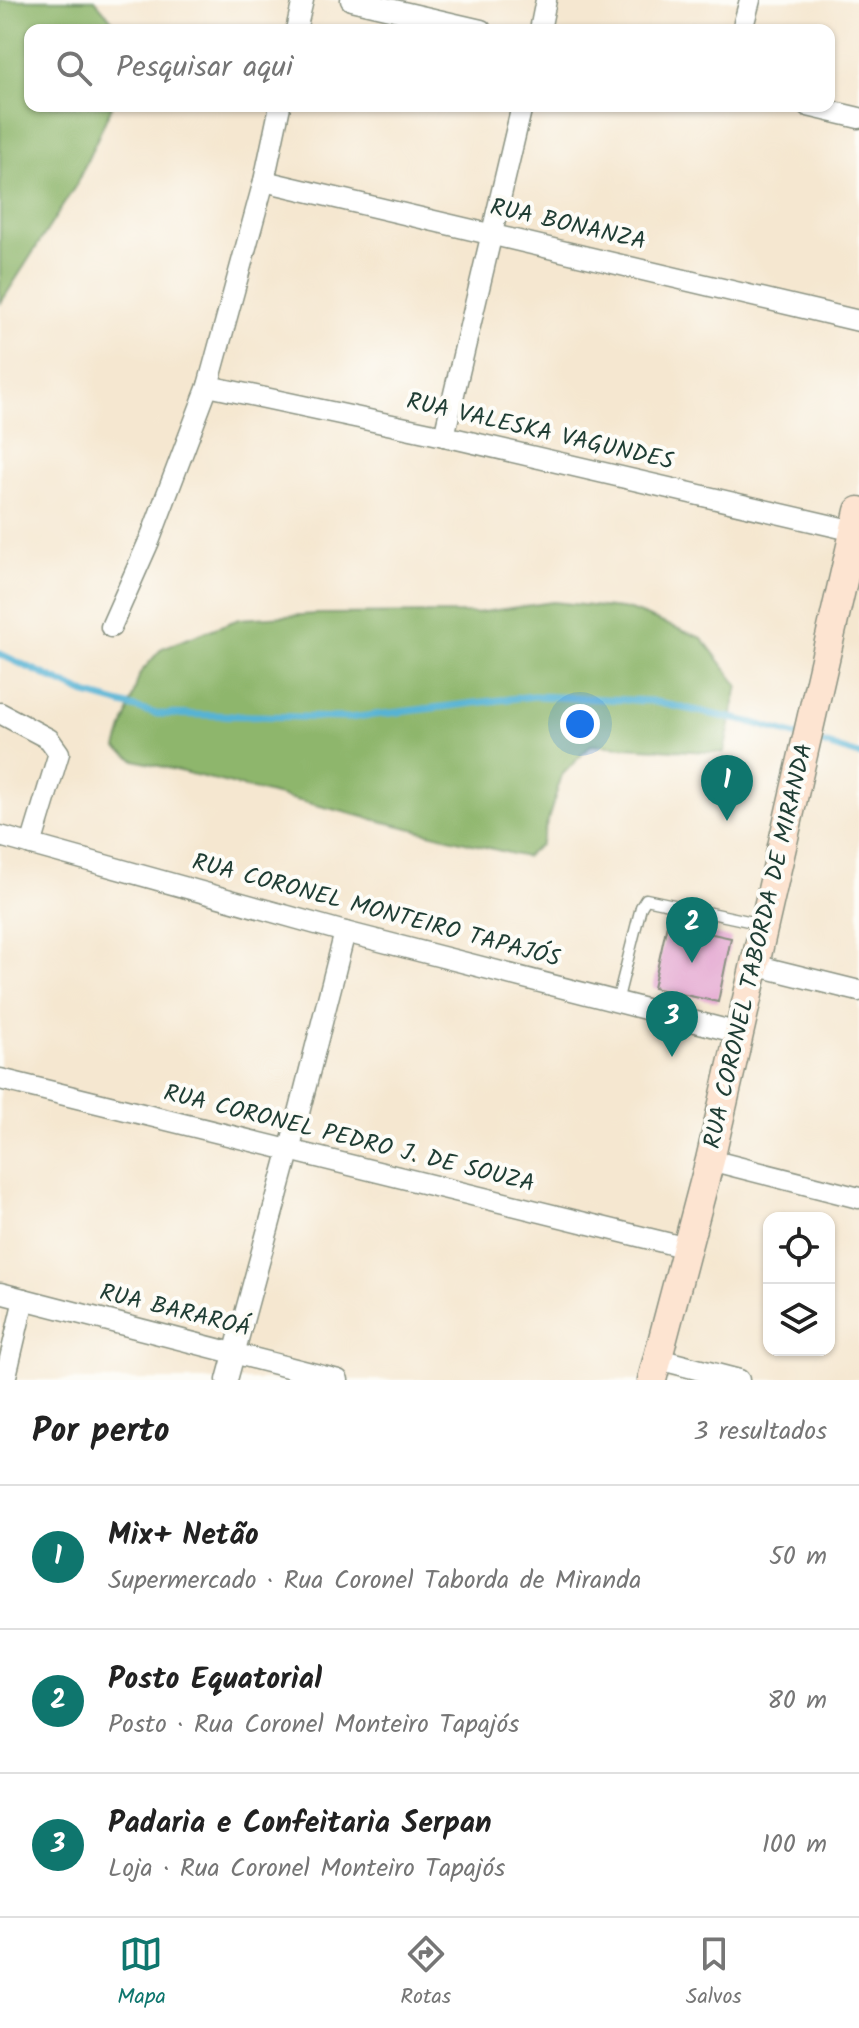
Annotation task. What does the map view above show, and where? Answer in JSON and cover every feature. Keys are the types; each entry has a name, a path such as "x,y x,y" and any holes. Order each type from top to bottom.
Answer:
{"street":[{"path":"297,24 303,0"},
{"path":"351,0 455,24"},
{"path":"541,24 546,0"},
{"path":"744,24 750,0"},
{"path":"111,627 150,539 208,386 264,181 279,112"},
{"path":"444,436 521,112"},
{"path":"834,112 859,118"},
{"name":"RUA BONANZA","path":"264,181 859,321"},
{"name":"RUA VALESKA VAGUNDES","path":"208,386 857,525"},
{"name":"RUA CORONEL TABORDA DE MIRANDA","path":"655,1369 710,1160 857,525"},
{"path":"0,713 49,739 59,753 31,845"},
{"name":"RUA CORONEL MONTEIRO TAPAJÓS","path":"0,836 345,932 739,1033"},
{"path":"227,1380 345,932"},
{"path":"754,965 859,991"},
{"name":"RUA CORONEL PEDRO J. DE SOUZA","path":"0,1079 687,1248"},
{"path":"710,1160 859,1198"},
{"name":"RUA BARAROÁ","path":"0,1293 338,1380"},
{"path":"5,1380 24,1299"},
{"path":"655,1369 739,1380"}],"lane":[{"path":"617,1002 641,907 646,899 764,925"}],"green space":[{"path":"0,0 95,0 114,24 24,24 24,112 109,112 76,185 0,304"},
{"path":"553,602 630,610 702,638 738,685 724,753 591,745 562,775 540,845 525,857 135,760 117,748 140,673 162,648 239,619 317,614 476,613"}],"building":[{"path":"667,924 731,938 718,1002 653,988"}],"waterway":[{"path":"0,654 86,694 157,714 349,718 534,696 651,701 754,723 801,737"},
{"path":"812,740 859,755"}],"place":[{"name":"Mix+ Netão","path":"727,821"},
{"name":"Posto Equatorial","path":"692,963"},
{"name":"Padaria e Confeitaria Serpan","path":"672,1057"}]}
